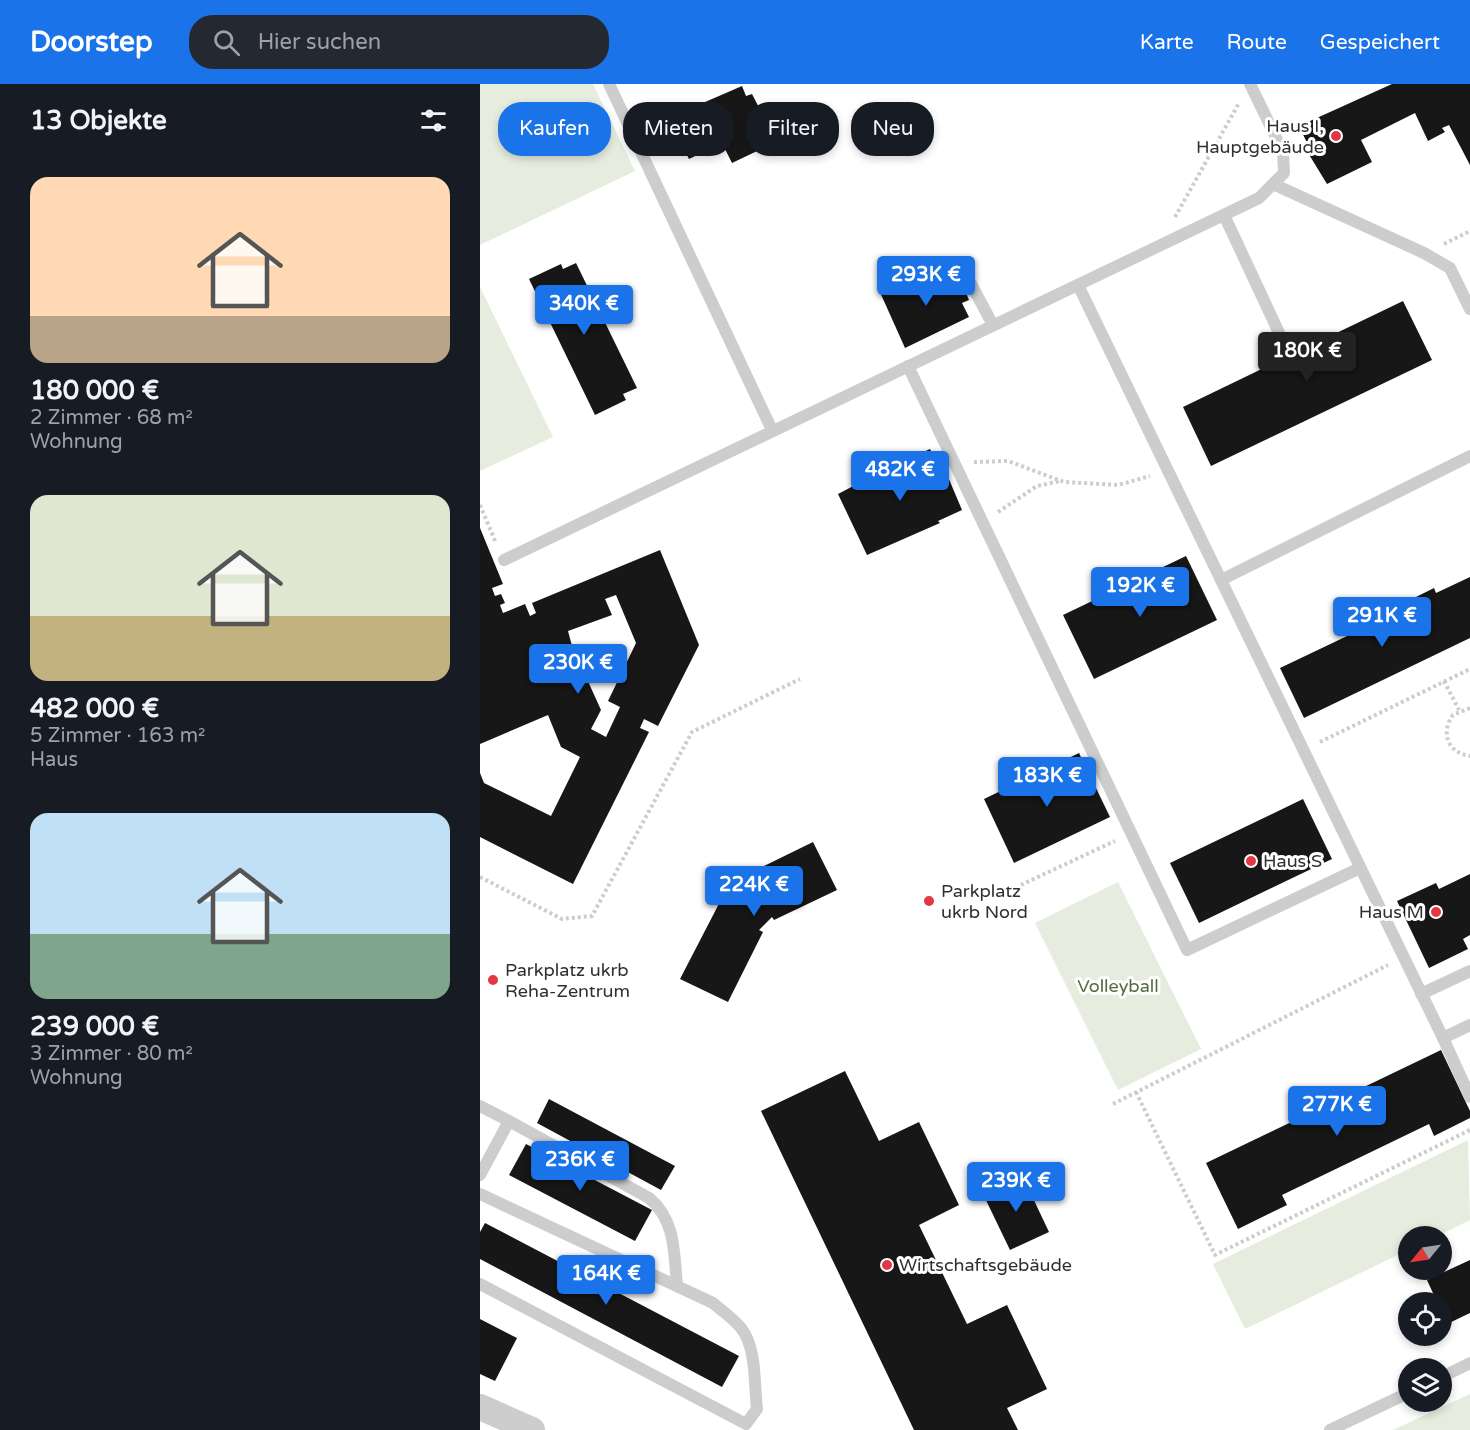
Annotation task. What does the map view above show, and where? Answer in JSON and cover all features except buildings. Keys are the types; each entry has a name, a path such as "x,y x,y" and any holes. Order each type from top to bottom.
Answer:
{"street":[{"path":"480,1407 532,1430"}],"lane":[{"path":"609,84 772,430"},
{"path":"504,561 772,430 1259,198 1284,173 1284,152 1247,89"},
{"path":"1273,184 1450,268 1470,309"},
{"path":"1224,215 1281,337"},
{"path":"970,282 993,326"},
{"path":"1078,285 1470,1097"},
{"path":"908,366 1187,950 1360,868"},
{"path":"1221,580 1470,456"},
{"path":"1421,994 1470,971"},
{"path":"1443,1038 1470,1025"},
{"path":"480,1106 649,1198 661,1208 672,1233 677,1286"},
{"path":"480,1175 509,1121"},
{"path":"480,1194 713,1303 742,1329 751,1352 756,1409 746,1424 480,1284"},
{"path":"1452,1372 1470,1363"},
{"path":"1330,1430 1398,1398"}],"path":[{"path":"1160,246 1247,89"},
{"path":"1424,254 1470,231"},
{"path":"955,462 1008,461 1060,481"},
{"path":"986,527 1001,509 1037,486 1060,481 1118,485 1168,470"},
{"path":"480,505 504,561"},
{"path":"1304,751 1470,669"},
{"path":"480,877 562,919 592,916 692,732 800,678"},
{"path":"1444,681 1459,710"},
{"path":"1470,708 1459,710 1448,721 1446,736 1454,750 1470,756"},
{"path":"1010,890 1132,833"},
{"path":"1113,1104 1404,957"},
{"path":"1136,1092 1215,1255 1470,1130"}],"green space":[{"path":"480,84 593,84 602,102 498,102 498,156 611,156 611,121 623,146 623,156 628,156 635,171 480,245"},
{"path":"480,287 553,437 480,471"},
{"name":"Volleyball","path":"1118,882 1201,1049 1118,1090 1035,923"},
{"path":"1468,1140 1470,1220 1452,1229 1452,1226 1398,1226 1398,1255 1245,1329 1213,1264"},
{"path":"1470,1394 1470,1430 1393,1430 1432,1412 1452,1412 1452,1402"}],"place":[{"name":"Haus I, Hauptgebäude","path":"1336,136"},
{"name":"Haus S","path":"1251,861"},
{"name":"Parkplatz ukrb Nord","path":"929,901"},
{"name":"Haus M","path":"1436,912"},
{"name":"Parkplatz ukrb Reha-Zentrum","path":"493,980"},
{"name":"Wirtschaftsgebäude","path":"887,1265"}]}
